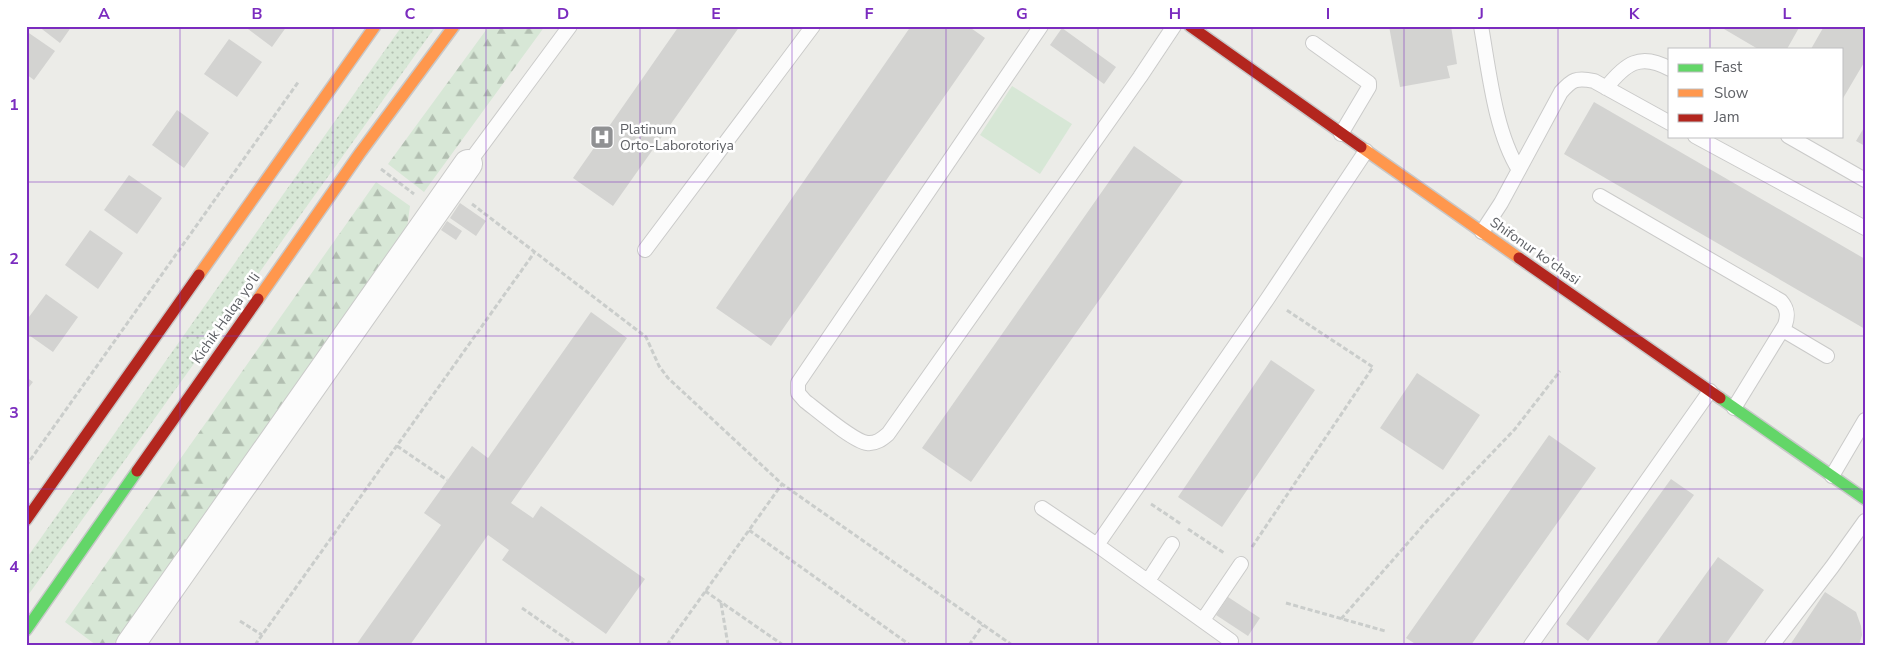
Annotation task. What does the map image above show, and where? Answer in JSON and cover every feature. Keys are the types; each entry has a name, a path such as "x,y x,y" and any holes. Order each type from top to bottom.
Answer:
{"main road":[{"path":"26,520 375,26"},
{"name":"Kichik Halqa yo'li","path":"26,630 360,153 454,26"},
{"name":"Shifonur ko'chasi","path":"1190,26 1366,152 1865,500"}],"street":[{"path":"130,645 468,164"}],"lane":[{"path":"468,164 570,26"},
{"path":"645,250 813,26"},
{"path":"1041,26 798,383 798,393 805,401 857,439 867,443 878,442 888,434 1174,26"},
{"path":"1481,26 1501,130 1509,154 1519,170"},
{"path":"1313,43 1369,83 1369,87 1341,134"},
{"path":"1606,88 1620,71 1631,63 1643,61 1656,63 1668,68"},
{"path":"1482,232 1501,203 1561,92 1571,81 1582,78 1594,81 1668,122"},
{"path":"1699,138 1865,228"},
{"path":"1792,138 1865,180"},
{"path":"1097,545 1268,298 1366,152"},
{"path":"1600,196 1781,302 1785,307 1788,316 1783,330 1734,408"},
{"path":"1783,330 1827,356"},
{"path":"1531,645 1710,392"},
{"path":"1832,476 1865,420"},
{"path":"1042,508 1231,641"},
{"path":"1772,645 1865,521"},
{"path":"1148,581 1172,544"},
{"path":"1203,620 1241,564"},
{"path":"26,639 34,645"}],"path":[{"path":"26,466 304,74"},
{"path":"360,153 534,253 646,337 668,378 782,484 1012,645"},
{"path":"256,645 534,253"},
{"path":"1151,504 1241,564 1373,367 1268,298"},
{"path":"1341,619 1428,520 1515,429 1560,371"},
{"path":"397,446 447,480"},
{"path":"667,645 782,484"},
{"path":"749,530 910,645"},
{"path":"705,591 783,645"},
{"path":"721,602 728,645"},
{"path":"1286,603 1385,631"},
{"path":"522,608 575,645"},
{"path":"240,621 262,635"},
{"path":"969,645 983,625"}],"green space":[{"path":"402,26 436,26 26,598 26,559"},
{"path":"489,26 545,26 424,192 388,164"},
{"path":"1012,86 1072,124 1040,174 980,135"},
{"path":"376,182 410,206 407,228 113,645 96,645 65,622"}],"building":[{"path":"38,26 72,26 60,43"},
{"path":"244,26 287,26 272,47"},
{"path":"679,26 740,26 613,206 573,178"},
{"path":"911,26 968,26 985,38 771,346 716,308"},
{"path":"1389,26 1451,26 1457,64 1447,66 1450,78 1400,87"},
{"path":"1725,26 1800,26 1788,48 1756,48 1724,29"},
{"path":"1820,26 1865,26 1865,61 1844,97 1844,48 1812,48 1823,28"},
{"path":"1062,28 1116,67 1104,84 1050,45"},
{"path":"26,31 55,51 34,80 26,74"},
{"path":"229,39 262,62 237,97 204,74"},
{"path":"1594,102 1865,259 1865,329 1564,154"},
{"path":"177,110 209,133 184,168 152,145"},
{"path":"1865,126 1865,146 1856,141"},
{"path":"1134,146 1183,181 971,482 922,448"},
{"path":"129,175 162,198 137,234 104,210"},
{"path":"460,203 486,221 476,236 450,218"},
{"path":"447,221 462,231 456,240 441,230"},
{"path":"90,230 123,253 98,289 65,265"},
{"path":"46,294 78,317 53,352 26,333 26,321"},
{"path":"591,312 627,338 511,503 533,518 541,506 645,579 606,634 502,560 509,550 488,535 410,645 356,645 441,525 424,513 472,446 488,458"},
{"path":"1271,360 1315,390 1222,527 1178,497"},
{"path":"1417,373 1480,415 1443,470 1380,428"},
{"path":"26,377 33,382 26,391"},
{"path":"1549,435 1596,468 1471,645 1417,645 1406,638"},
{"path":"1671,479 1694,495 1588,641 1566,624"},
{"path":"1718,557 1764,590 1725,645 1655,645"},
{"path":"1825,592 1856,612 1862,635 1859,645 1790,645"},
{"path":"1228,597 1260,618 1248,636 1216,615"}],"traffic: fast":[{"path":"1720,398 1865,499"},
{"path":"26,630 137,471"}],"traffic: slow":[{"path":"199,275 375,26"},
{"path":"258,299 360,153 454,26"},
{"path":"1361,147 1519,258"}],"traffic: jam":[{"path":"1190,26 1361,147"},
{"path":"1519,258 1720,398"},
{"path":"26,520 199,275"},
{"path":"137,471 258,299"}],"place":[{"name":"Platinum Orto-Laborotoriya","path":"602,137"}]}
